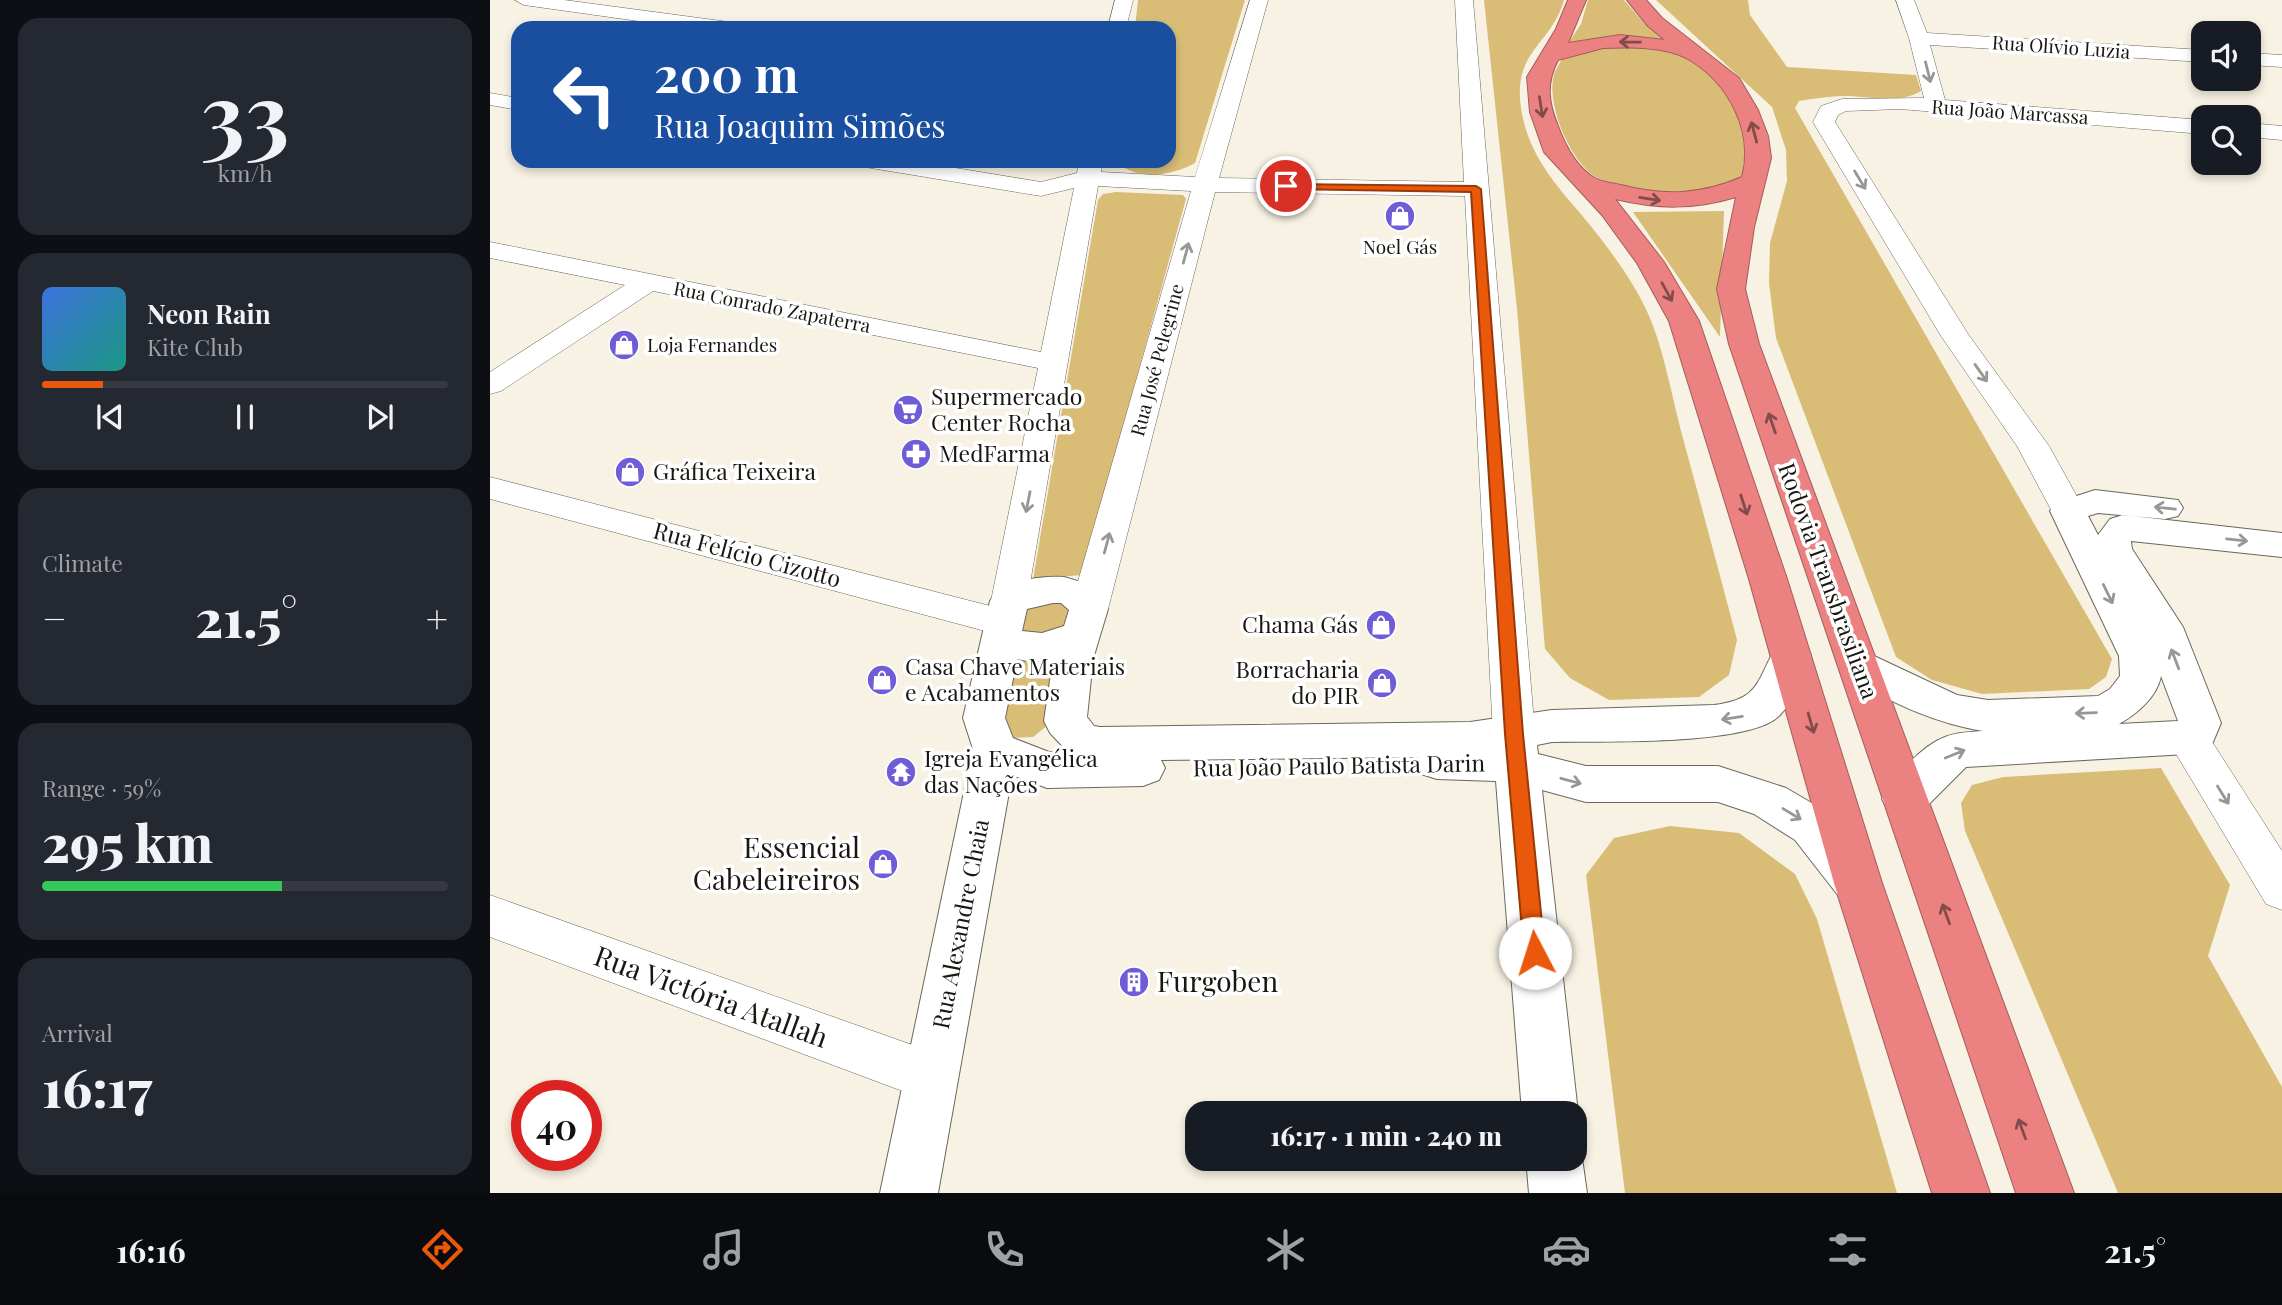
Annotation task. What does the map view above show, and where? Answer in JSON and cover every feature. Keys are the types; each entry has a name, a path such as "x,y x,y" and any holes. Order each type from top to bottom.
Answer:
{"highway":[{"path":"1577,0 1553,55 1538,77 1541,112 1556,152 1611,210 1650,262 1684,321 1791,655 1858,883 1961,1193"},
{"name":"Rodovia Transbrasiliana","path":"1636,0 1655,22 1731,83 1747,110 1756,136 1759,158 1741,227 1731,289 1744,344 2045,1193"},
{"path":"1553,55 1580,44 1607,41 1664,45 1697,54"},
{"path":"1584,183 1657,201 1709,199 1754,181"}],"street":[{"path":"524,0 678,21"},
{"path":"1119,21 1124,0"},
{"name":"Rua José Pelegrine","path":"1065,721 1073,659 1259,0"},
{"path":"1464,0 1515,750 1549,1101"},
{"path":"1905,0 1919,38 1936,106"},
{"name":"Rua Olívio Luzia","path":"1919,38 2191,55"},
{"path":"2261,60 2282,61"},
{"path":"490,99 511,103"},
{"name":"Rua João Marcassa","path":"2068,511 2033,446 1955,336 1824,122 1829,111 1842,105 1936,106 2191,126"},
{"path":"2261,131 2282,133"},
{"path":"914,168 1060,190 1088,178 1113,186 1476,191"},
{"name":"Rua Alexandre Chaia","path":"909,1193 995,749 984,718 1055,363 1088,178"},
{"name":"Rua Conrado Zapaterra","path":"490,250 1055,363"},
{"path":"490,385 648,282"},
{"name":"Rua Felício Cizotto","path":"490,488 1005,620"},
{"path":"2068,511 2095,501 2282,521"},
{"path":"2068,511 2118,538 2282,545"},
{"path":"1860,667 1926,701 1955,711 1988,716 2106,712 2125,700 2141,680 2138,656 2068,511"},
{"path":"1905,799 1929,776 1938,762 1956,750 2187,737 2198,730 2200,723 2163,627 2118,538"},
{"path":"1058,589 1079,596 1085,622 1044,648 1017,645 1005,620 1036,592 1058,589"},
{"name":"Rua João Paulo Batista Darin","path":"995,749 1047,770 1465,761 1515,750 1552,726 1714,721 1744,717 1762,707 1774,693 1791,655"},
{"name":"Rua João Paulo Batista Darin","path":"1065,721 1080,739 1100,744 1470,738 1515,750 1586,784 1718,784 1770,801 1811,826 1858,883"},
{"path":"2187,737 2282,890"},
{"name":"Rua Victória Atallah","path":"490,916 932,1077"},
{"path":"1555,1171 1558,1193"}],"shaded area":[{"path":"1138,0 1245,0 1195,163 1177,171 1148,174 1126,168 1176,168 1176,21 1136,21"},
{"path":"1484,0 1564,0 1558,16 1527,62 1520,93 1522,114 1531,143 1544,168 1630,280 1646,309 1661,349 1737,640 1729,675 1699,697 1609,700 1570,678 1545,649 1517,309"},
{"path":"1588,0 1624,0 1644,23 1671,42 1607,38 1569,42 1581,24"},
{"path":"1656,0 1748,0 1750,15 1787,67 1916,75 1921,91 1913,95 1886,99 1824,97 1799,101 1795,108 2112,659 2106,677 2089,689 1982,694 1932,680 1896,657 1776,338 1769,283 1770,243 1787,181 1786,150 1772,107"},
{"path":"1619,43 1683,53 1710,73 1729,95 1746,139 1742,175 1710,191 1671,195 1651,194 1614,185 1588,171 1571,148 1558,119 1552,91 1554,76 1564,55"},
{"path":"1116,192 1183,195 1186,199 1082,575 1033,579 1098,200 1103,194"},
{"path":"1724,211 1720,337 1633,212"},
{"path":"1066,597 1079,623 1023,640 1015,613 1022,606"},
{"path":"1010,653 1064,654 1053,721 1033,737 1006,738 997,716"},
{"path":"2161,768 2230,885 2208,956 2282,1087 2282,1193 2118,1193 1965,831 1961,803 1972,785 2003,777"},
{"path":"1670,826 1739,833 1795,874 1817,919 1897,1193 1625,1193 1586,875 1614,838"}],"place":[{"name":"Noel Gás","path":"1400,216"},
{"name":"Loja Fernandes","path":"624,345"},
{"name":"Supermercado Center Rocha","path":"908,410"},
{"name":"MedFarma","path":"916,454"},
{"name":"Gráfica Teixeira","path":"630,472"},
{"name":"Chama Gás","path":"1381,625"},
{"name":"Casa Chave Materiais e Acabamentos","path":"882,680"},
{"name":"Borracharia do PIR","path":"1382,683"},
{"name":"Igreja Evangélica das Nações","path":"901,772"},
{"name":"Essencial Cabeleireiros","path":"883,864"},
{"name":"Furgoben","path":"1134,982"}],"route":[{"path":"1286,186 1476,189 1514,734 1535,953"}]}
